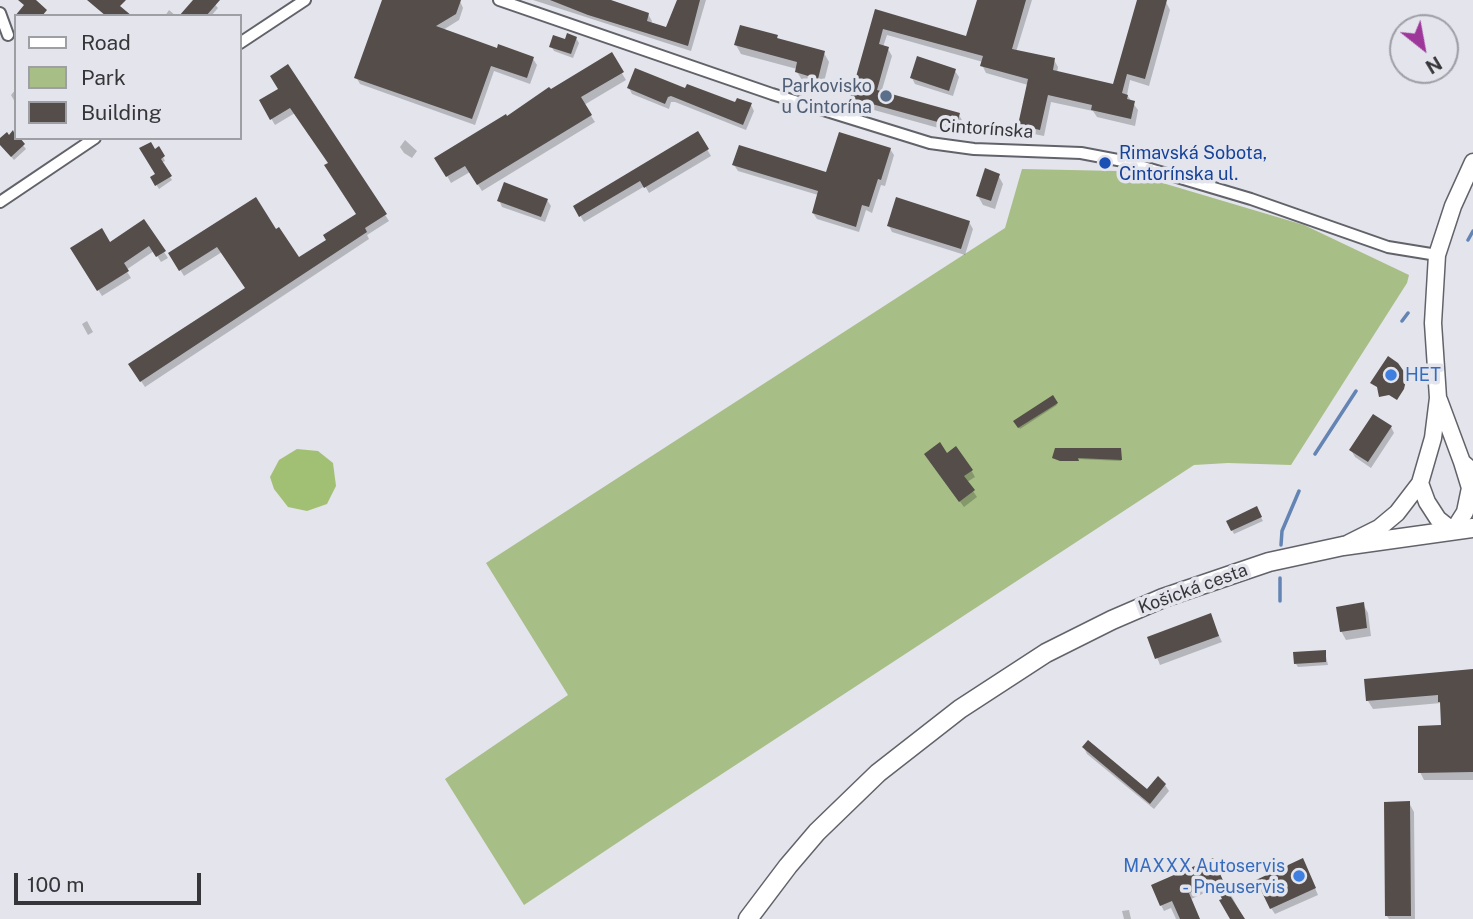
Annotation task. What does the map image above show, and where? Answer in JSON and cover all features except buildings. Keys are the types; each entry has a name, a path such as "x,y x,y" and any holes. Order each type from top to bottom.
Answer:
{"main road":[{"name":"Košická cesta","path":"748,919 788,866 840,809 878,773 998,682 1046,653 1135,610 1195,586 1269,562 1343,546 1473,528"}],"street":[{"path":"242,42 305,0"},
{"name":"Cintorínska","path":"499,0 772,94 930,143 974,149 1082,153 1122,161 1251,199 1388,247 1437,255"},
{"path":"0,13 8,37"},
{"path":"0,202 93,140"},
{"path":"1343,546 1379,528 1397,513 1420,483 1433,438 1438,398 1433,323 1437,255 1453,206 1473,162"},
{"path":"1420,483 1427,502 1438,519 1452,531 1465,512 1470,488 1468,467 1438,398"}],"green space":[{"path":"1022,169 1129,173 1304,225 1409,275 1407,283 1291,465 1194,465 524,905 445,779 568,695 486,563 1005,228"},
{"path":"297,449 318,451 333,463 336,486 327,504 307,511 288,507 274,489 270,477 279,460"}],"waterway":[{"path":"1468,240 1473,231"},
{"path":"1402,321 1408,313"},
{"path":"1315,454 1356,391"},
{"path":"1281,545 1282,531 1299,491"},
{"path":"1280,578 1280,601"}],"place":[{"name":"Parkovisko u Cintorína","path":"886,96"},
{"name":"Rimavská Sobota, Cintorínska ul.","path":"1105,163"},
{"name":"HET","path":"1391,375"},
{"name":"MAXXX Autoservis - Pneuservis","path":"1299,876"}]}
